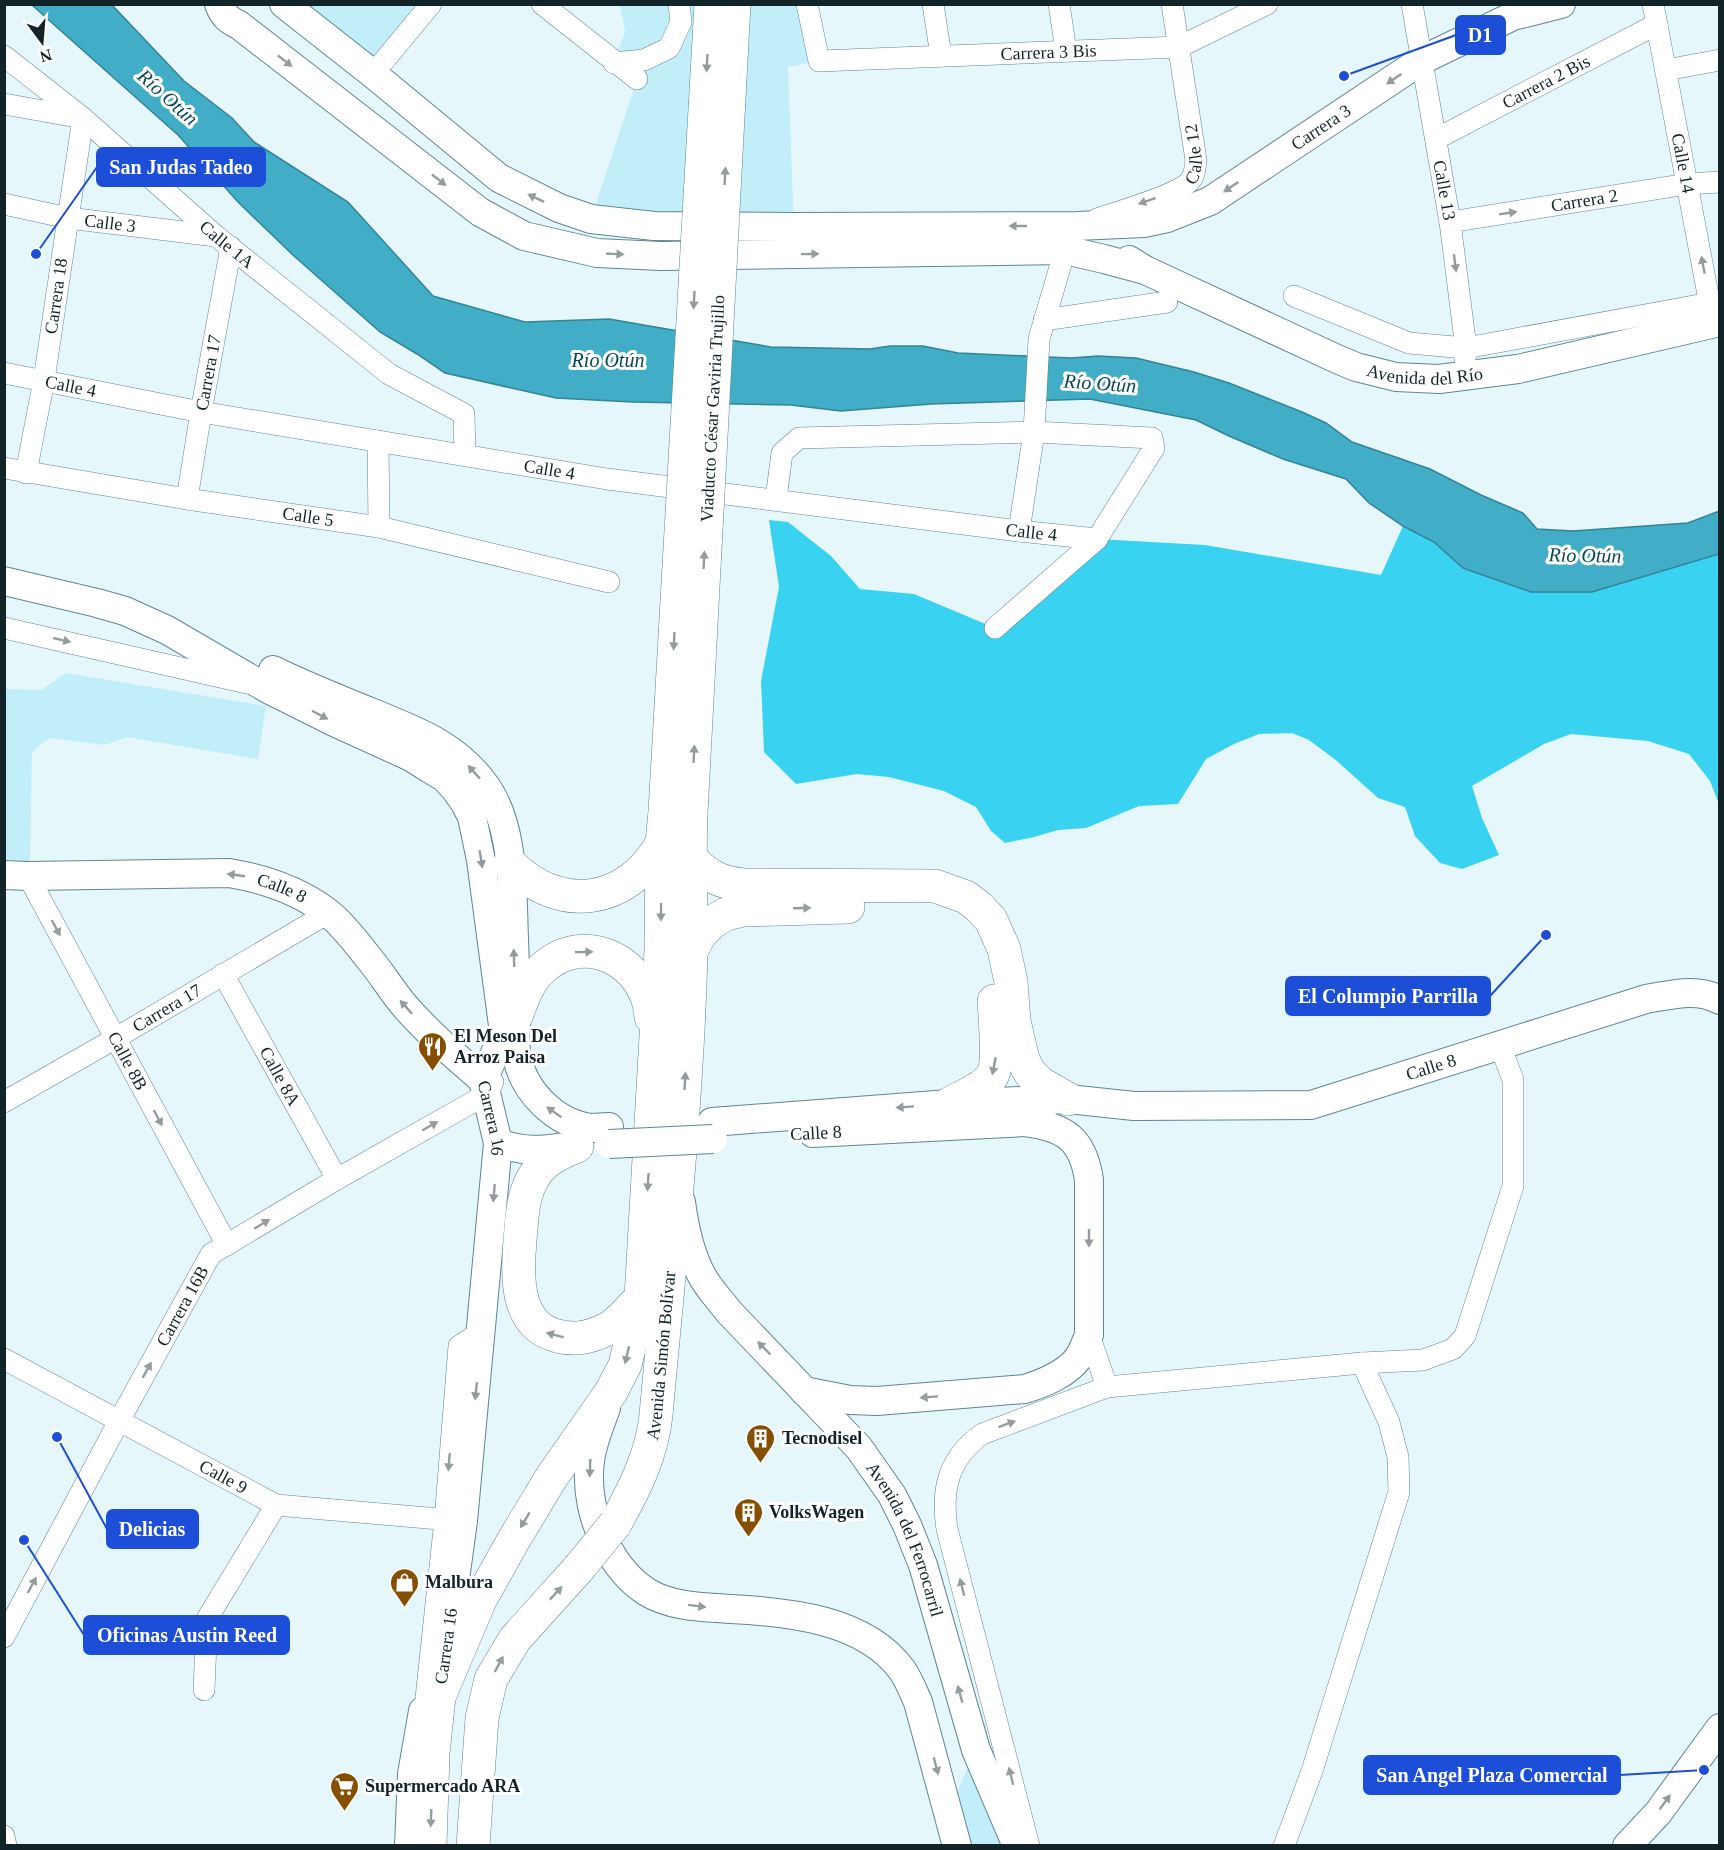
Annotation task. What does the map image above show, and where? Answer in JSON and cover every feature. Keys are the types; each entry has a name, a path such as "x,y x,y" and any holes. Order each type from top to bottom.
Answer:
{"main road":[{"name":"Viaducto César Gaviria Trujillo","path":"677,831 711,4"},
{"name":"Viaducto César Gaviria Trujillo","path":"677,831 734,4"},
{"path":"510,864 521,876 550,892 567,896 600,894 630,881 643,870 677,831 700,868 728,883 935,886 966,897 990,920 1004,948 1014,1021 1023,1060 1030,1073 1040,1083 1068,1099"},
{"name":"Avenida Simón Bolívar","path":"472,1845 482,1718 491,1679 515,1639 615,1524 644,1465 656,1420 678,1182 691,952 677,831"},
{"name":"Avenida Simón Bolívar","path":"430,1845 434,1753 432,1698 480,1600 513,1541 551,1478 611,1392 625,1365 640,1298 661,950 677,831"},
{"path":"691,952 699,936 711,923 726,914 744,910 930,905 947,908 959,914 972,925 981,938 986,953 993,994 996,1059 993,1075 981,1087 949,1104"},
{"path":"512,1030 526,989 545,966 575,952 595,952 608,955 629,968 646,992 651,1012 654,1082"},
{"path":"577,1146 556,1155 542,1166 534,1177 524,1201 519,1248 521,1298 532,1322 543,1332 579,1339 609,1328 640,1298"}],"street":[{"path":"219,4 222,13 230,21 239,25 480,212 524,237 597,253 661,256 1071,238"},
{"path":"239,25 249,26 259,23 268,17 273,4"},
{"path":"284,4 499,178 559,208 591,219 654,226 1071,238"},
{"path":"373,74 431,4"},
{"path":"542,4 614,63 640,70 669,48 681,22 679,4"},
{"name":"Carrera 3 Bis","path":"807,4 819,61 1179,47 1267,4"},
{"path":"933,4 941,56"},
{"path":"1059,4 1066,51"},
{"name":"Calle 12","path":"1071,238 1178,191 1190,181 1195,170 1196,160 1172,4"},
{"name":"Calle 13","path":"1412,4 1450,222 1466,348 1464,376"},
{"name":"Carrera 3","path":"1071,238 1167,218 1210,201 1422,60 1513,16 1561,4"},
{"name":"Calle 14","path":"1655,14 1714,316"},
{"name":"Carrera 2 Bis","path":"1436,140 1655,14"},
{"name":"Calle 1A","path":"4,56 83,118 224,241 389,374 464,414 465,455"},
{"path":"1666,70 1719,60"},
{"path":"4,104 83,118"},
{"name":"Carrera 18","path":"26,473 44,380 83,118"},
{"name":"Carrera 2","path":"1450,222 1687,184 1719,182"},
{"name":"Calle 3","path":"4,204 68,218 224,241"},
{"path":"1019,531 1034,432 1041,329 1071,238"},
{"name":"Avenida del Río","path":"1071,238 1336,359 1356,367 1396,377 1439,379 1518,369 1714,316"},
{"name":"Carrera 17","path":"187,499 224,241"},
{"path":"1294,296 1409,343 1466,348 1714,316"},
{"path":"1041,329 1167,302"},
{"name":"Calle 4","path":"4,373 201,412 607,479 1097,539"},
{"path":"776,499 782,453 799,438 1034,432 1152,438 1154,448 1097,539 995,628"},
{"path":"378,441 379,527"},
{"name":"Calle 5","path":"4,468 187,499 379,527 609,582"},
{"path":"4,565 34,574 128,594 147,601 193,623 287,677 426,735 447,747 473,769 487,787 502,820 510,864 512,1030"},
{"path":"4,581 97,603 145,619 197,646 268,688 332,721 411,757 445,778 465,803 472,817 517,1058 525,1080 538,1099 549,1109 576,1124 609,1136"},
{"path":"4,628 268,688"},
{"name":"Calle 8","path":"16,875 229,873 282,886 328,913 367,955 404,1004 485,1087"},
{"name":"Calle 8B","path":"16,875 116,1038 227,1245"},
{"name":"Carrera 17","path":"7,1093 116,1038 328,913"},
{"name":"Calle 8A","path":"223,974 337,1179"},
{"name":"Calle 8","path":"498,1143 515,1149 533,1151 577,1146 609,1136 712,1130 1025,1122 1134,1107 1311,1105 1646,999 1690,991 1711,995 1719,1000"},
{"path":"447,1049 462,1052 478,1050 512,1030"},
{"name":"Carrera 16","path":"408,1845 412,1774 432,1698 454,1521 482,1332 498,1143 485,1087 512,1030"},
{"path":"1029,1845 947,1529 944,1508 945,1491 956,1462 971,1442 982,1434 1107,1387 1362,1363 1423,1360 1453,1349 1465,1336 1513,1186 1513,1080 1500,1045"},
{"name":"Carrera 16B","path":"4,1637 119,1421 212,1254 485,1087"},
{"name":"Calle 8","path":"712,1130 949,1104 1068,1099 1134,1107"},
{"path":"1025,1122 1047,1125 1064,1133 1077,1146 1086,1162 1089,1180 1089,1335 1107,1387"},
{"name":"Avenida del Ferrocarril","path":"678,1182 683,1216 700,1273 729,1312 859,1448 892,1495 923,1565 976,1750 1017,1845"},
{"path":"804,1391 850,1400 876,1401 1025,1389 1045,1383 1065,1369 1079,1357 1089,1335"},
{"name":"Calle 9","path":"4,1359 276,1505 454,1521"},
{"path":"1284,1845 1312,1771 1399,1492 1398,1457 1389,1422 1362,1363"},
{"path":"611,1392 590,1459 589,1472 591,1502 595,1519 614,1561 648,1593 667,1601 811,1617 853,1633 872,1643 889,1656 906,1676 918,1702 957,1845"},
{"path":"204,1690 207,1619 276,1505"},
{"path":"1626,1845 1658,1813 1719,1728"},
{"path":"4,1836 7,1845"}],"shaded area":[{"path":"284,5 431,5 373,74"},
{"path":"620,5 807,5 819,61 788,67 794,227 591,219 637,79 614,63 625,31"},
{"path":"769,520 788,522 831,556 860,589 914,594 995,628 1097,539 1205,545 1381,575 1403,526 1434,542 1463,568 1531,592 1592,592 1719,554 1719,804 1710,781 1689,754 1648,741 1571,734 1544,744 1472,786 1482,818 1499,855 1462,869 1440,863 1415,836 1405,807 1378,798 1337,761 1309,740 1292,733 1259,734 1206,759 1178,804 1139,806 1086,828 1058,830 1005,843 991,831 976,807 944,791 889,777 857,774 796,784 764,752 761,681 779,587"},
{"path":"66,673 266,706 258,759 127,737 105,745 50,738 32,752 30,866 5,866 5,689 41,690"},
{"path":"976,1750 1017,1845 957,1845 949,1816"}],"water":[{"name":"Río Otún","path":"32,5 112,5 184,81 232,118 254,142 348,202 433,296 525,322 609,319 771,347 870,349 890,346 923,346 958,353 1071,358 1098,356 1136,358 1229,383 1302,412 1326,423 1352,442 1430,469 1523,513 1537,529 1573,531 1688,523 1719,511 1719,554 1592,592 1531,592 1463,568 1434,542 1403,526 1369,503 1346,479 1283,459 1196,420 1090,399 931,404 841,411 791,405 556,398 445,373 380,332 294,256 238,202 178,135"}],"place":[{"name":"D1","path":"1344,76"},
{"name":"San Judas Tadeo","path":"36,254"},
{"name":"El Columpio Parrilla","path":"1546,935"},
{"name":"El Meson Del Arroz Paisa","path":"433,1072"},
{"name":"Delicias","path":"57,1437"},
{"name":"Tecnodisel","path":"761,1464"},
{"name":"VolksWagen","path":"748,1538"},
{"name":"Oficinas Austin Reed","path":"24,1540"},
{"name":"Malbura","path":"404,1608"},
{"name":"San Angel Plaza Comercial","path":"1704,1770"},
{"name":"Supermercado ARA","path":"344,1812"}]}
